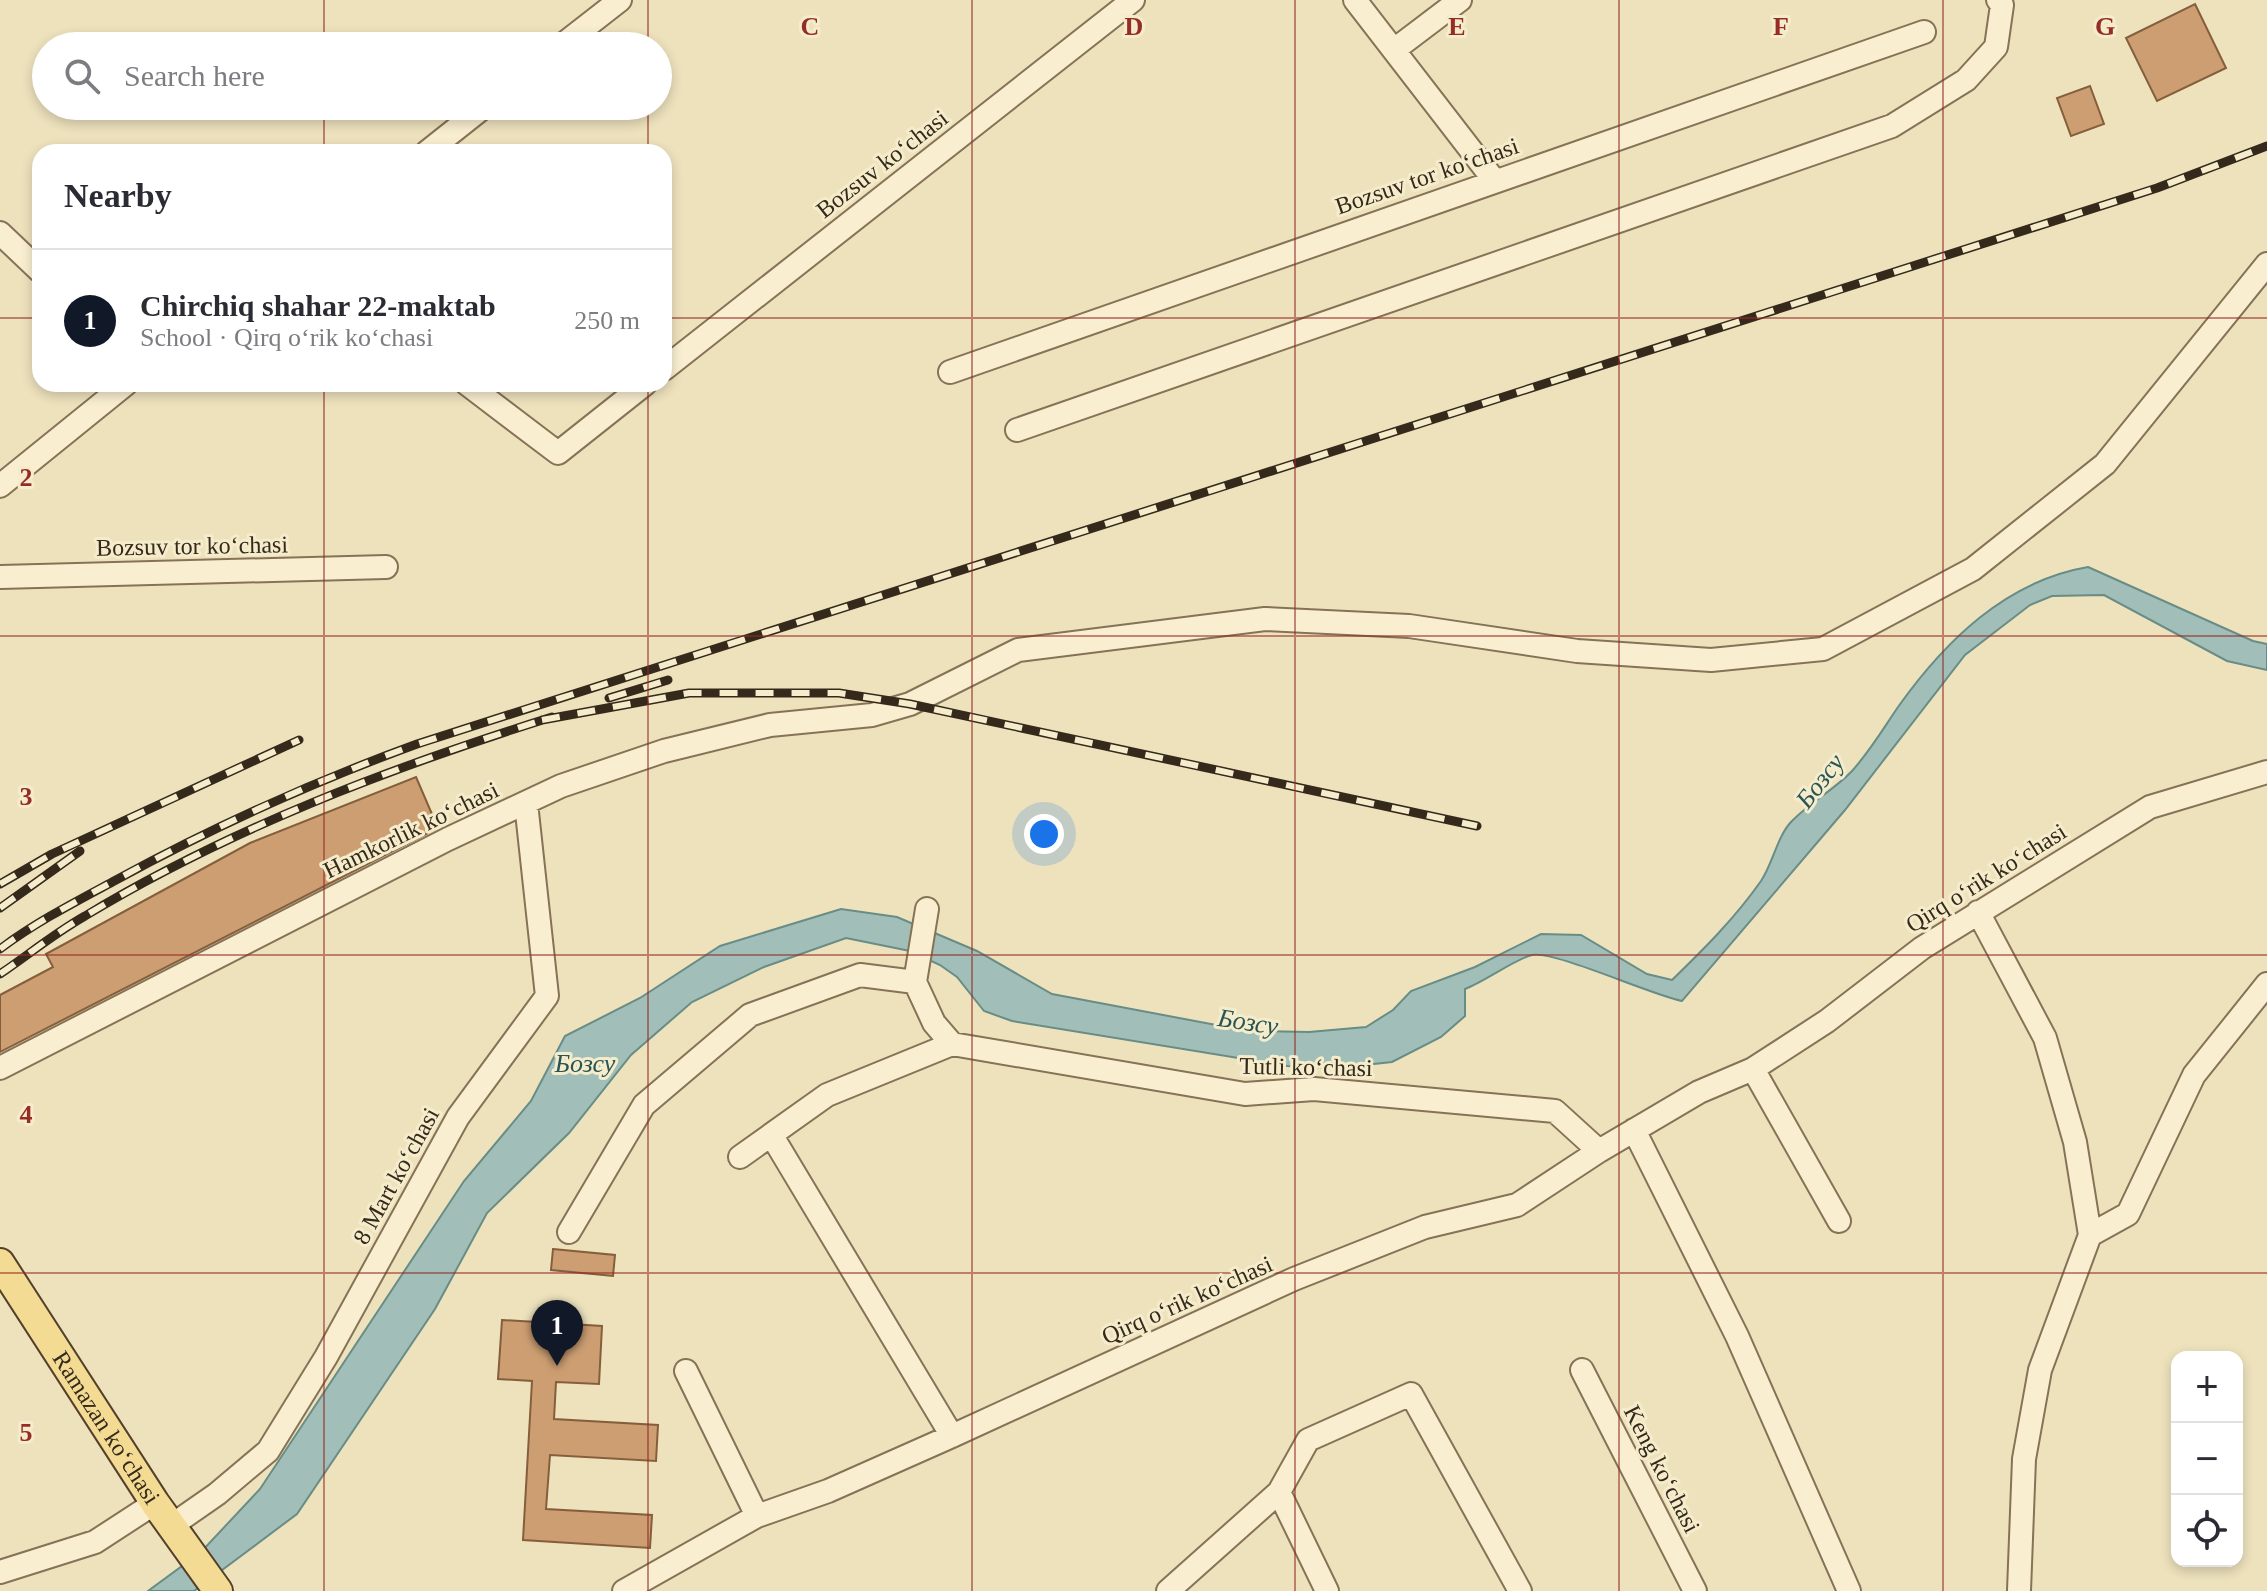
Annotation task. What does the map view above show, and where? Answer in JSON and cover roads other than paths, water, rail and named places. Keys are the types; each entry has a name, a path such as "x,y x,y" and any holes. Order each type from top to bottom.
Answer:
{"main road":[{"name":"Ramazan ko‘chasi","path":"0,1263 163,1515 218,1591"}],"street":[{"path":"579,32 620,0"},
{"name":"Bozsuv ko‘chasi","path":"672,363 1133,0"},
{"path":"1355,0 1494,180"},
{"path":"1394,50 1460,0"},
{"path":"1017,430 1892,126 1966,80 1996,47 2002,5 1998,0"},
{"name":"Bozsuv tor ko‘chasi","path":"950,372 1924,32"},
{"path":"437,144 467,120"},
{"path":"0,233 32,263"},
{"name":"Hamkorlik ko‘chasi","path":"0,1068 448,839 561,786 664,751 770,725 872,715 910,704 1018,650 1265,619 1409,626 1577,651 1711,660 1823,649 1973,569 2105,464 2263,270"},
{"path":"0,486 116,392"},
{"path":"478,392 558,453 635,392"},
{"name":"Bozsuv tor ko‘chasi","path":"0,577 386,567"},
{"name":"Qirq o‘rik ko‘chasi","path":"624,1591 757,1516 828,1491 1294,1279 1425,1227 1517,1205 1599,1151 1699,1092 1753,1069 1827,1021 1922,948 2150,807 2267,772"},
{"name":"8 Mart ko‘chasi","path":"0,1572 95,1542 163,1515 268,1451 326,1357 458,1117 547,996 526,803"},
{"path":"740,1157 827,1095 952,1044 934,1023 915,982 927,909"},
{"path":"1978,912 2045,1038 2075,1142 2090,1235 2040,1370 2024,1459 2019,1591"},
{"path":"569,1232 644,1105 750,1015 860,975 915,982"},
{"path":"2090,1235 2128,1214 2194,1075 2267,984"},
{"name":"Tutli ko‘chasi","path":"952,1044 1245,1094 1314,1089 1555,1111 1599,1151"},
{"path":"1753,1069 1839,1221"},
{"path":"1634,1130 1737,1336 1849,1591"},
{"path":"772,1136 952,1436"},
{"name":"Keng ko‘chasi","path":"1582,1370 1695,1591"},
{"path":"686,1371 757,1516"},
{"path":"1168,1591 1279,1492 1308,1440 1411,1394 1520,1591"},
{"path":"1279,1492 1327,1591"}],"water":[{"name":"Бозсу","path":"2088,567 2253,641 2267,644 2267,670 2227,661 2104,595 2052,596 2030,605 1965,655 1845,810 1682,1001 1560,959 1532,955 1465,989 1465,1016 1441,1037 1392,1062 1337,1068 1287,1066 1012,1021 984,1011 957,977 940,965 910,951 846,938 764,967 692,1002 631,1055 569,1133 487,1213 435,1309 297,1514 194,1591 148,1591 201,1552 260,1489 464,1181 531,1101 565,1036 640,998 720,946 841,909 897,917 977,951 1052,994 1248,1031 1309,1032 1366,1027 1393,1010 1411,991 1475,967 1541,934 1581,935 1647,974 1672,980 1719,933 1751,895 1791,822 1852,771 1916,683 1957,637 2004,600 2030,586 2058,574"}],"railway":[{"path":"0,949 57,912 189,842 302,790 417,744 2157,188 2267,146"},
{"path":"609,698 668,680"},
{"path":"542,720 689,693 839,693 910,704 1477,826"},
{"path":"0,974 52,937 140,884 254,828 431,757 552,717"},
{"path":"0,884 52,854 299,740"},
{"path":"0,908 80,851"}],"place":[{"name":"Chirchiq shahar 22-maktab","path":"557,1366"}]}
